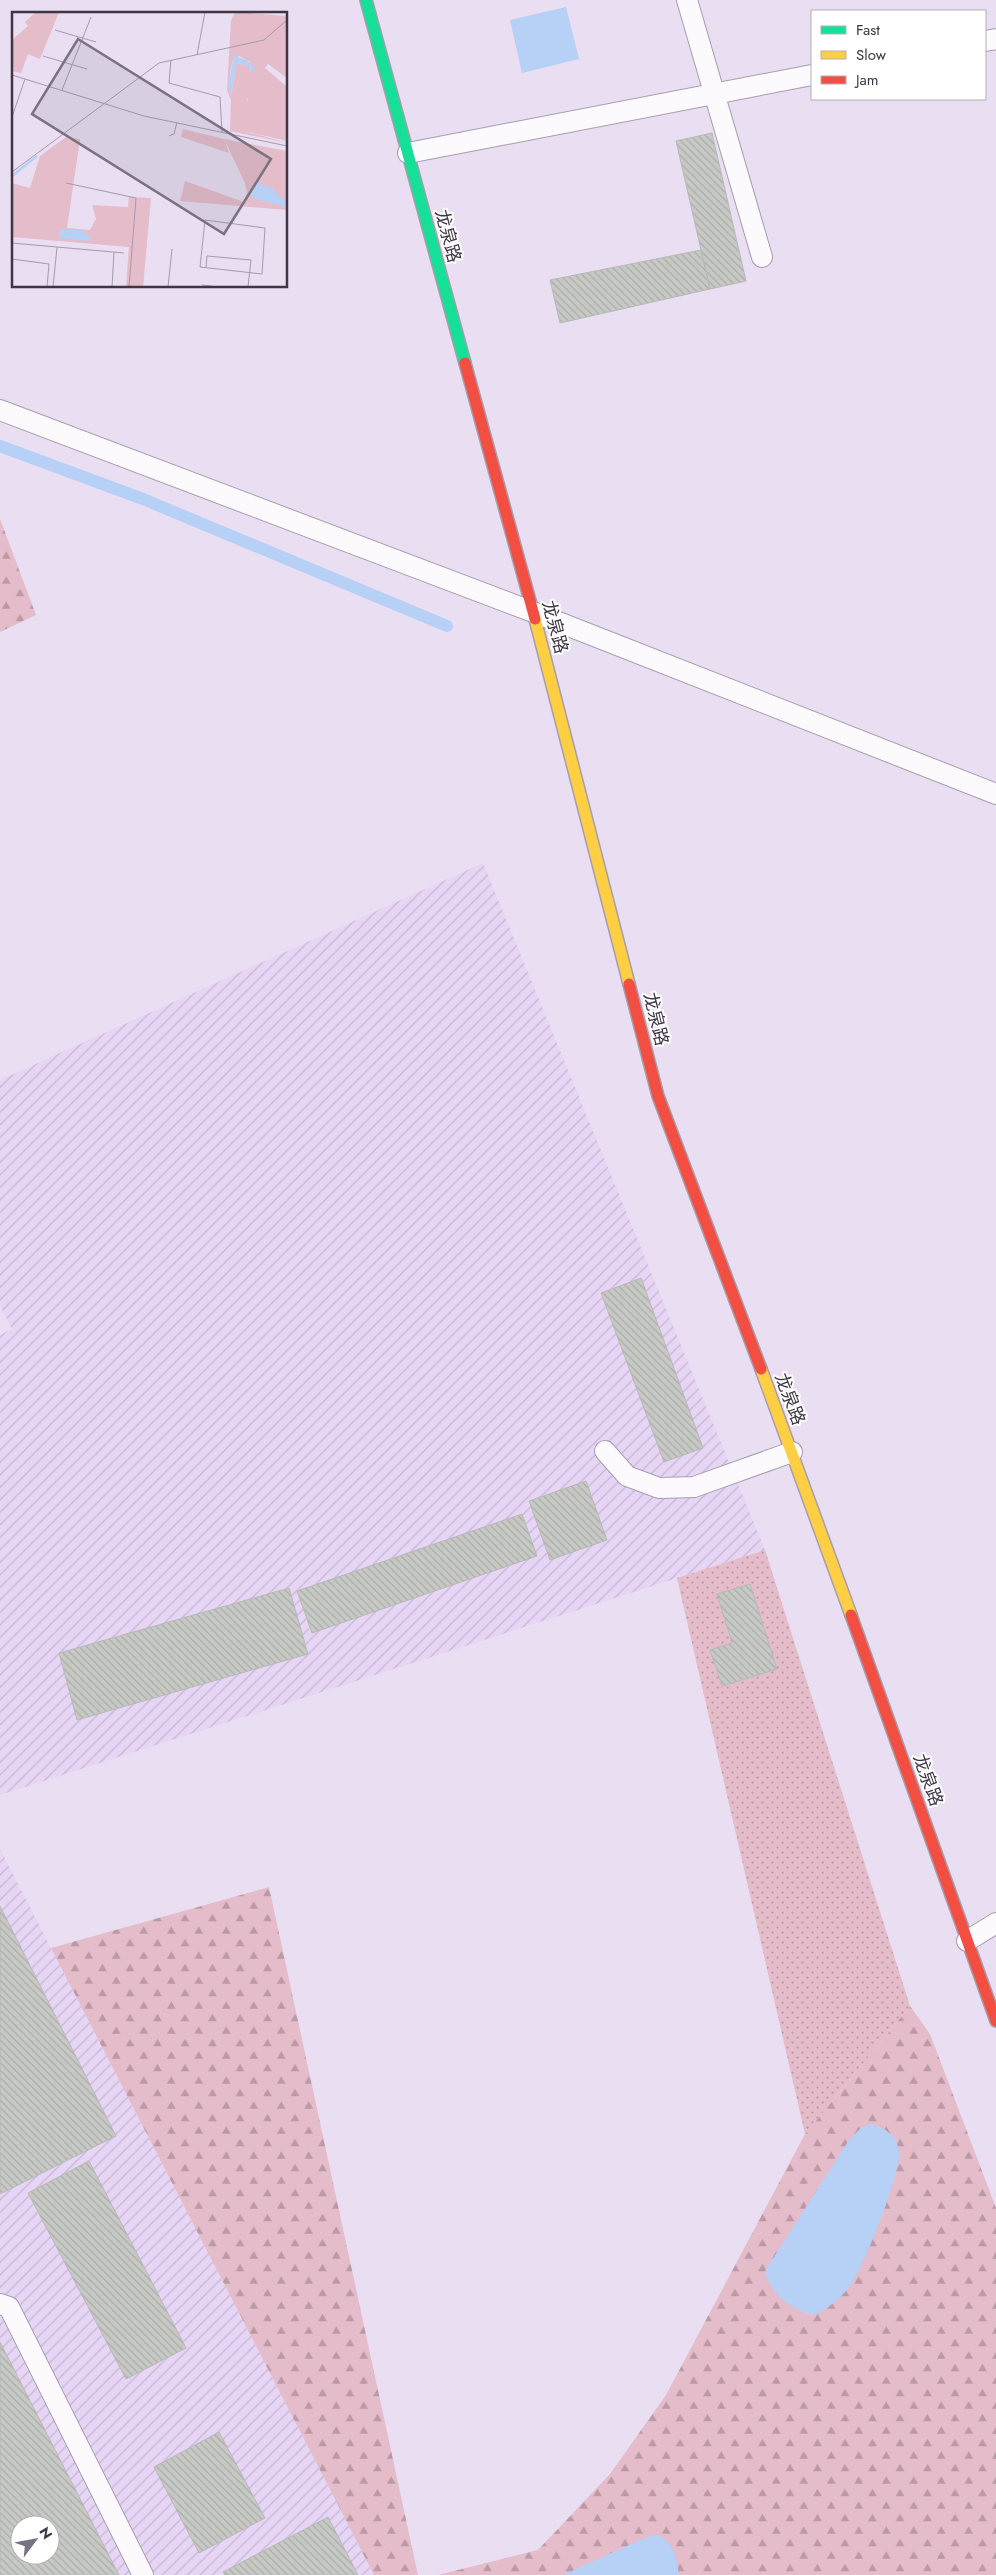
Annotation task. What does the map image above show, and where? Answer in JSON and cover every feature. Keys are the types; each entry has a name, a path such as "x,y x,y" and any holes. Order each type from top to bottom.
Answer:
{"street":[{"name":"龙泉路","path":"366,0 533,612 658,1096 792,1452 996,2021"}],"lane":[{"path":"687,0 762,257"},
{"path":"408,153 811,75"},
{"path":"0,410 533,612 996,794"},
{"path":"605,1451 627,1476 659,1488 694,1487 792,1452"},
{"path":"967,1941 996,1923"},
{"path":"0,2304 9,2307 143,2575"}],"shaded area":[{"path":"483,863 765,1550 0,1795 0,1335 12,1329 0,1306 0,1080"},
{"path":"0,1849 374,2575 0,2575"}],"green space":[{"path":"0,519 36,615 0,632"},
{"path":"765,1550 910,2006 805,2134 677,1578"},
{"path":"269,1887 418,2575 374,2575 51,1948"},
{"path":"910,2006 930,2034 996,2208 996,2575 438,2575 538,2550 610,2474 666,2395 805,2134"}],"water":[{"path":"566,7 579,59 522,73 510,20"},
{"path":"870,2124 889,2132 895,2139 899,2150 894,2178 872,2242 855,2278 849,2288 838,2299 816,2314 800,2311 779,2296 771,2286 765,2271 849,2140 861,2128"},
{"path":"658,2535 672,2547 679,2575 563,2575 647,2537"}],"building":[{"path":"712,133 746,281 710,289 676,141"},
{"path":"701,250 710,289 560,323 550,280"},
{"path":"641,1278 703,1448 664,1462 601,1293"},
{"path":"586,1481 607,1540 550,1560 529,1501"},
{"path":"522,1514 537,1556 312,1633 297,1591"},
{"path":"750,1584 777,1669 722,1686 710,1650 732,1643 717,1594"},
{"path":"289,1588 308,1654 77,1720 59,1653"},
{"path":"0,1906 116,2136 0,2194"},
{"path":"89,2161 186,2348 126,2379 28,2193"},
{"path":"0,2342 119,2575 0,2575"},
{"path":"219,2432 265,2518 199,2553 154,2467"},
{"path":"328,2517 358,2575 225,2575 223,2572"}],"waterway":[{"path":"0,446 143,499 447,626"}],"traffic: fast":[{"path":"366,0 465,363"}],"traffic: slow":[{"path":"535,619 629,984"},
{"path":"761,1369 851,1615"}],"traffic: jam":[{"path":"465,363 535,619"},
{"path":"629,984 658,1096 761,1369"},
{"path":"851,1615 996,2021"}]}
